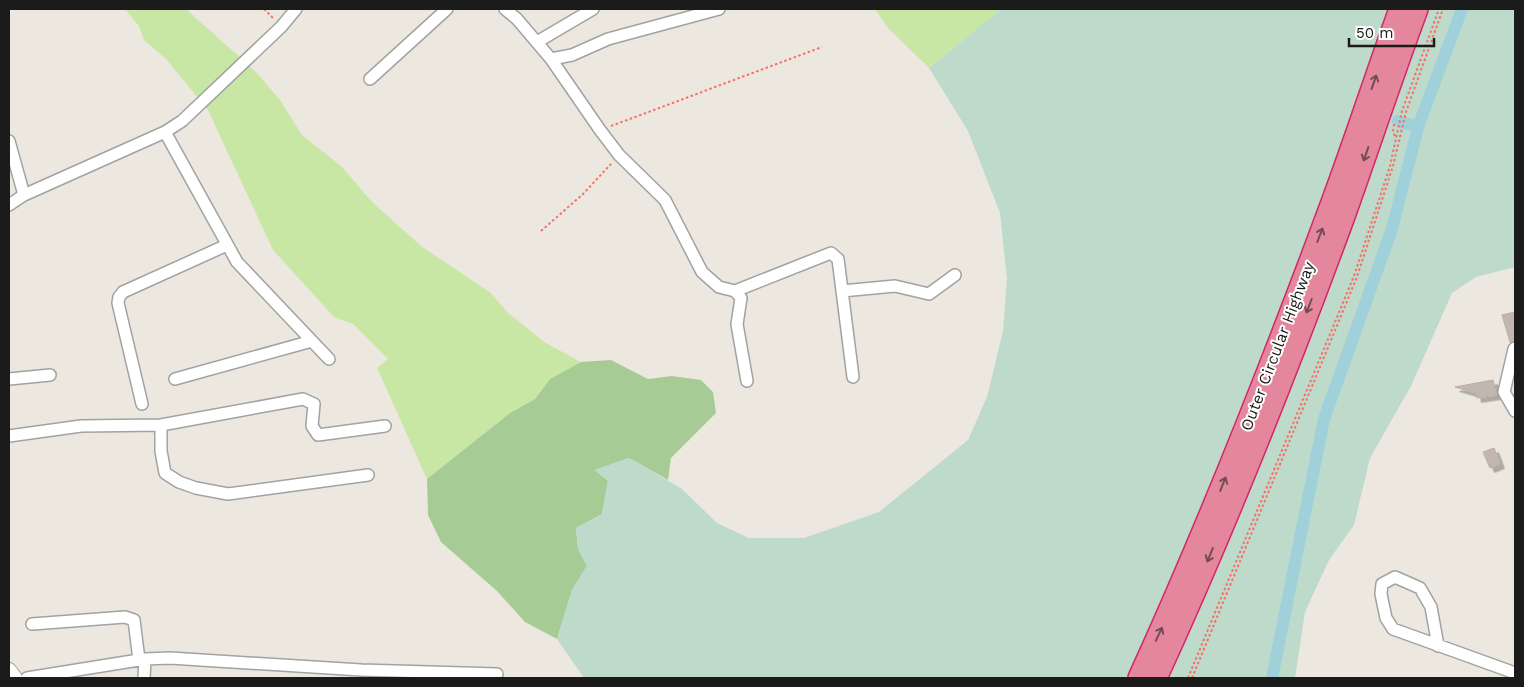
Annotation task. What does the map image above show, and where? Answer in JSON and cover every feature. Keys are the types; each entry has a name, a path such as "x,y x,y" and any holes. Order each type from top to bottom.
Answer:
{"highway":[{"name":"Outer Circular Highway","path":"1139,678 1178,592 1261,391 1328,214 1400,9"},
{"name":"Outer Circular Highway","path":"1156,678 1192,598 1271,406 1343,219 1417,9"}],"street":[{"path":"9,205 24,195 164,132 182,120 280,27 296,9"},
{"path":"370,78 447,9"},
{"path":"505,9 517,19 551,59 619,155 666,200 702,272 719,287 736,291 831,253 838,259 852,378"},
{"path":"536,42 593,9"},
{"path":"551,59 572,55 608,39 719,9"},
{"path":"164,132 237,262 329,359"},
{"path":"9,141 24,195"},
{"path":"142,404 118,303 119,297 123,292 227,245"},
{"path":"842,291 895,286 929,294 955,275"},
{"path":"736,291 741,298 737,324 747,381"},
{"path":"175,379 312,341"},
{"path":"1515,348 1504,392 1515,411"},
{"path":"9,379 50,375"},
{"path":"9,436 80,426 162,425 303,399 314,404 312,426 318,435 385,426"},
{"path":"162,425 161,451 166,474 179,482 196,488 228,494 368,475"},
{"path":"1438,646 1431,607 1420,588 1394,577 1382,584 1381,594 1386,618 1393,630 1438,646 1515,673"},
{"path":"32,624 125,617 134,620 144,678"},
{"path":"27,678 142,660 170,658 361,670 497,674"},
{"path":"9,670 15,678"}],"path":[{"path":"1188,678 1354,276 1385,181 1404,112 1440,9"},
{"path":"1404,112 1443,9"},
{"path":"600,130 822,47"},
{"path":"1398,114 1404,112"},
{"path":"1394,121 1393,132 1397,136"},
{"path":"1192,678 1357,277 1391,174 1397,136"},
{"path":"541,231 583,194 619,155"}],"green space":[{"path":"125,9 186,9 255,71 280,100 302,135 342,167 372,202 421,246 491,293 507,312 544,342 581,362 550,379 535,399 510,413 427,479 377,368 388,359 353,324 334,317 273,250 208,110 166,59 144,40 139,26"},
{"path":"875,9 1001,9 929,68 888,28"},
{"path":"1001,9 1515,9 1515,267 1476,277 1452,293 1411,386 1370,458 1354,525 1329,560 1305,612 1295,678 584,678 557,639 572,590 587,566 578,549 576,528 602,514 608,481 595,470 629,458 682,489 717,523 749,538 804,538 879,512 968,440 987,397 1003,331 1007,279 1000,213 968,131 929,68"},
{"path":"611,360 648,379 672,376 701,380 713,392 716,413 671,458 668,480 629,458 595,470 608,481 602,514 576,528 578,549 587,566 572,590 557,639 525,622 497,591 441,542 428,515 427,479 510,413 535,399 550,379 581,362"}],"building":[{"path":"1515,312 1515,341 1510,342 1502,315"},
{"path":"1493,380 1496,395 1477,398 1476,393 1455,387"},
{"path":"1494,448 1500,464 1490,468 1483,452"}],"waterway":[{"path":"1272,678 1324,419 1392,229 1418,127 1462,9"},
{"path":"1398,121 1418,127"}]}
